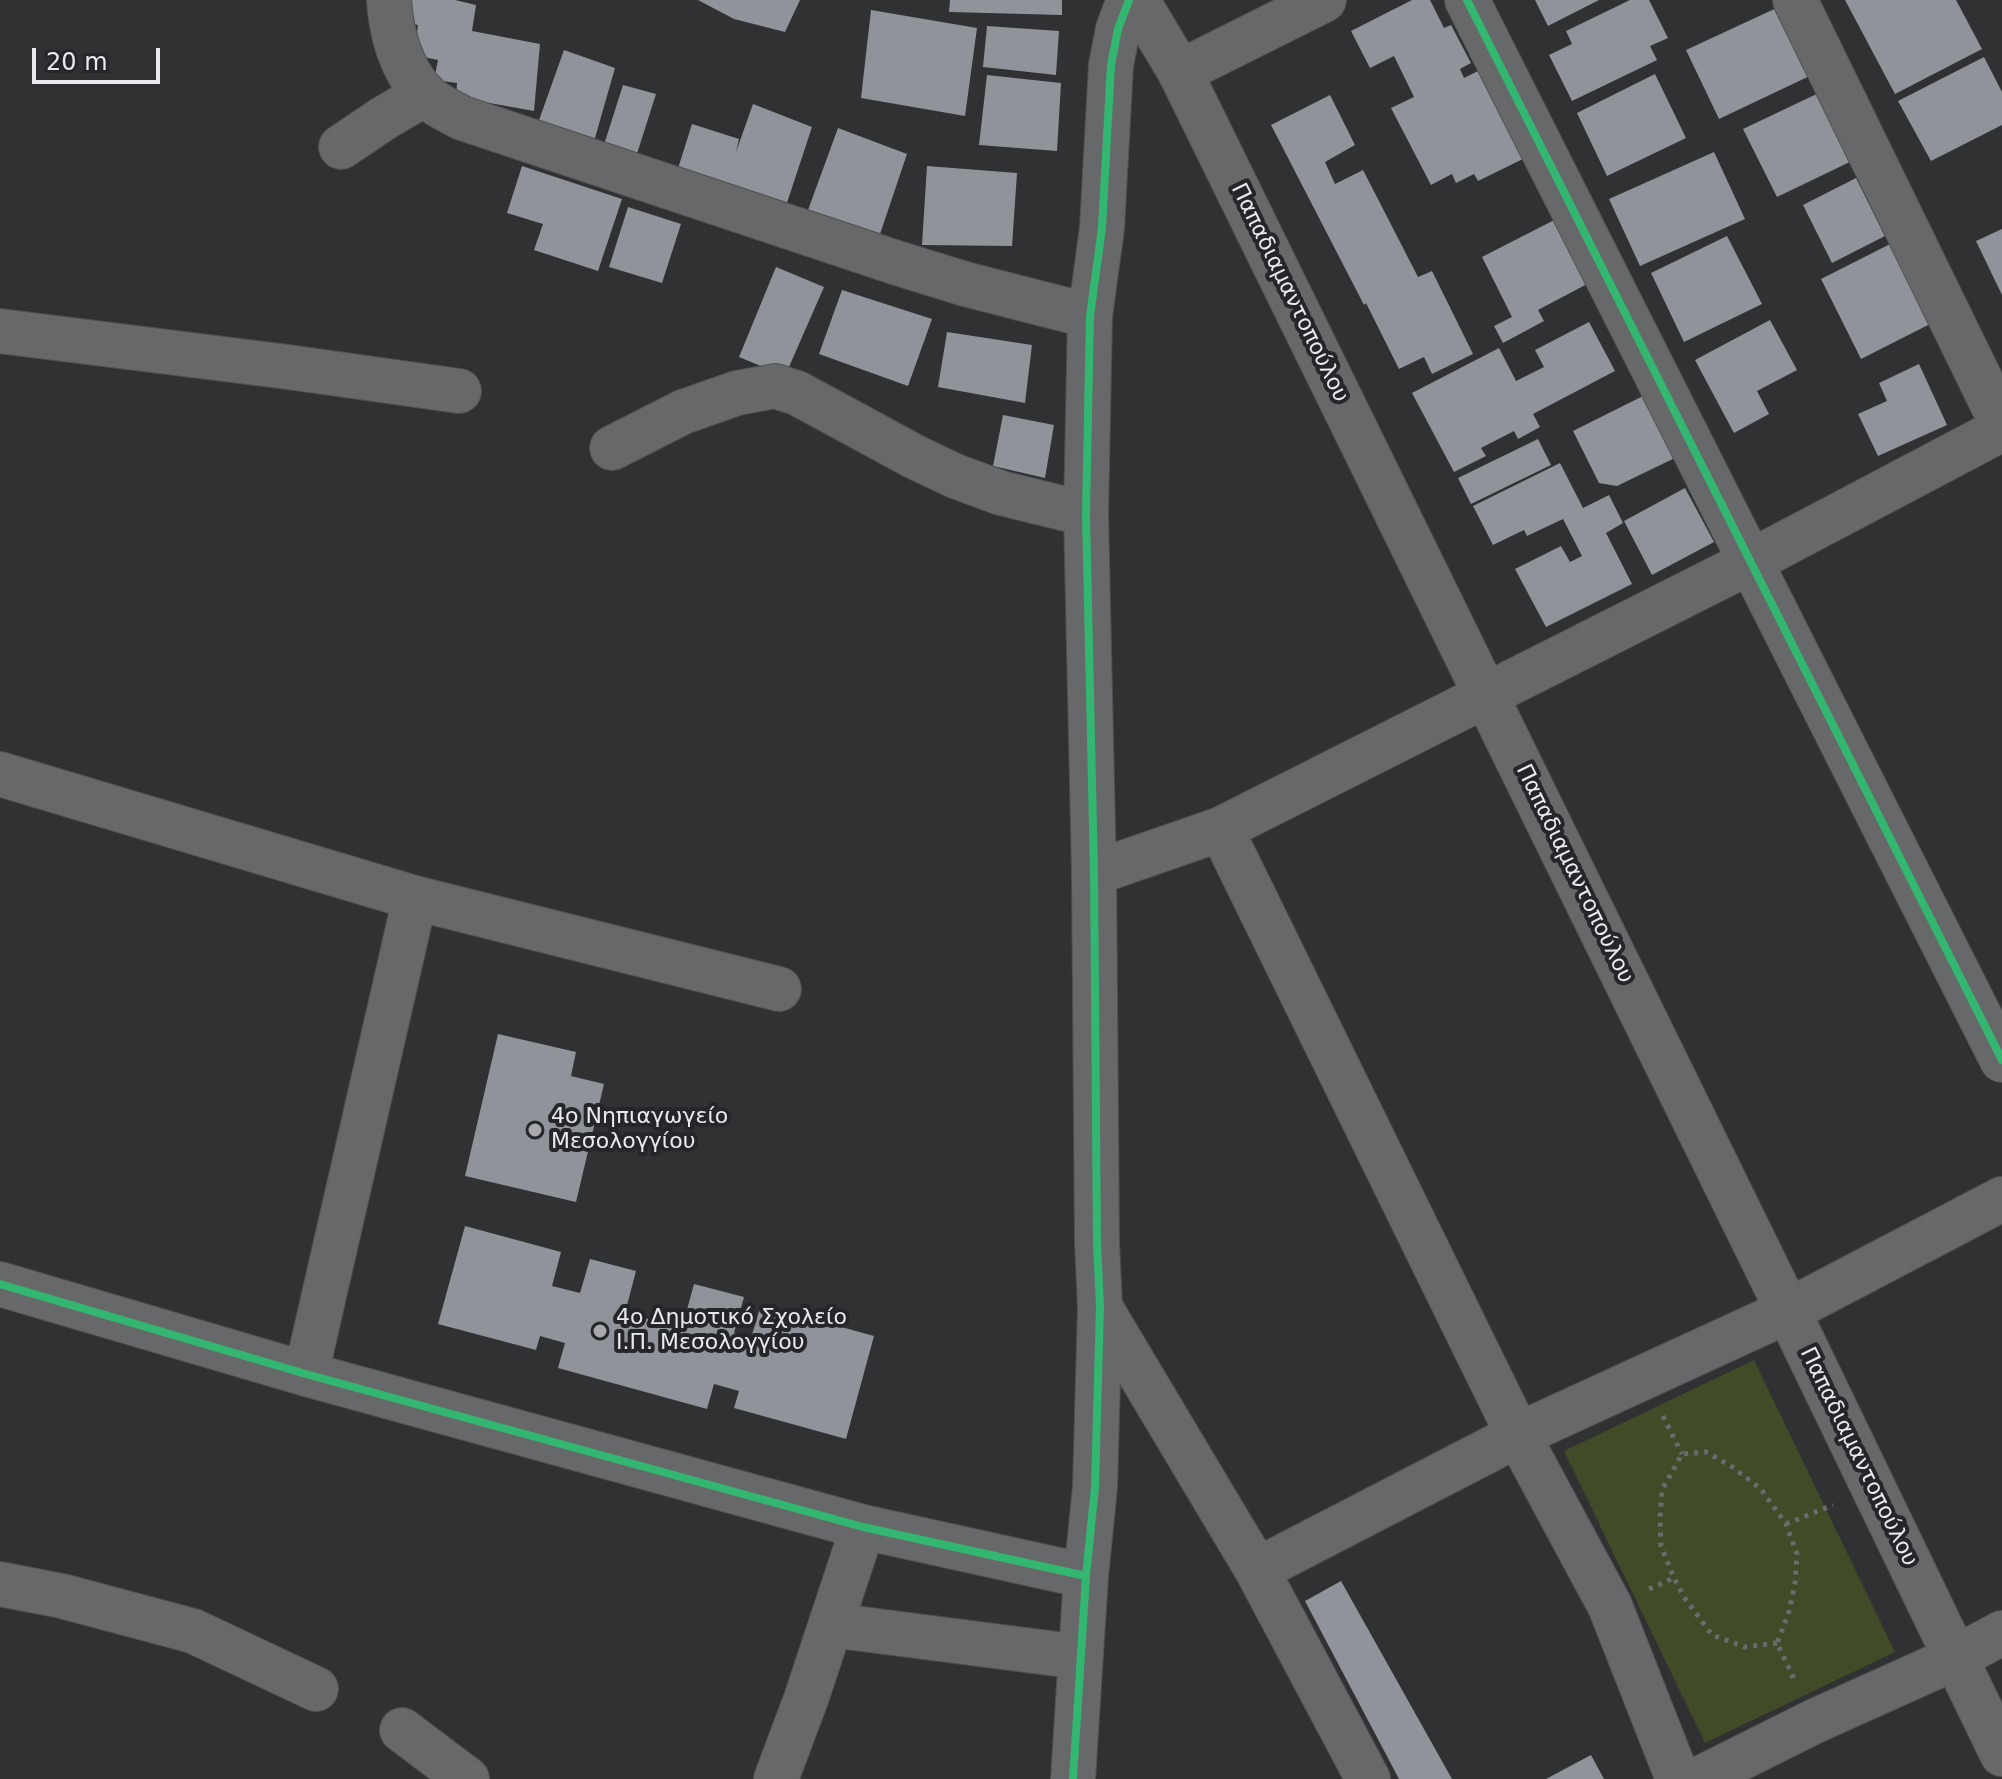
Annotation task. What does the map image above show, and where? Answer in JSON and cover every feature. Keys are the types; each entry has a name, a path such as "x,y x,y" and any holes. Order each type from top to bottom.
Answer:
{"street":[{"path":"389,0 397,46 409,72 425,94 462,118 894,262 1090,316"},
{"path":"1073,1779 1095,1487 1100,1307 1086,514 1090,316 1102,228 1111,65 1118,29 1129,0"},
{"name":"Παπαδιαμαντοπούλου","path":"1137,0 1180,72 2002,1754"},
{"path":"1180,72 1324,0"},
{"path":"1467,0 2002,1060"},
{"path":"1094,873 1221,829 1750,562 2002,426 1795,0"},
{"path":"341,147 425,94"},
{"path":"0,331 459,391"},
{"path":"612,448 683,412 737,393 775,386 797,393 955,476 1001,493 1086,514"},
{"path":"0,774 415,898 779,989"},
{"path":"1221,829 1518,1435 1610,1606 1678,1779"},
{"path":"306,1374 415,898"},
{"path":"1257,1570 1518,1435 1788,1311 2002,1199"},
{"path":"0,1284 306,1374 863,1527 1086,1576"},
{"path":"1100,1307 1257,1570 1368,1779"},
{"path":"776,1779 863,1527"},
{"path":"0,1584 62,1596 193,1631 316,1689"},
{"path":"831,1625 1080,1657"},
{"path":"1699,1779 2002,1633"},
{"path":"402,1730 467,1779"}],"path":[{"path":"1706,1452 1731,1466 1761,1489 1786,1524 1797,1554 1795,1584 1777,1643 1745,1647 1712,1635 1674,1578 1661,1546 1660,1519 1662,1490 1682,1454 1706,1452"}],"green space":[{"path":"1754,1360 1895,1652 1705,1743 1564,1451"}],"building":[{"path":"412,0 455,0 476,5 472,31 540,44 534,111 456,97 457,83 434,80 438,60 414,55 418,25 407,23"},
{"path":"698,0 800,0 785,32 734,19"},
{"path":"950,0 1062,0 1062,15 949,12"},
{"path":"1412,0 1430,0 1444,28 1451,25 1471,63 1460,69 1464,78 1484,68 1529,156 1478,181 1474,174 1456,183 1452,174 1431,185 1391,108 1414,97 1394,56 1370,68 1351,31"},
{"path":"1535,0 1599,0 1548,26"},
{"path":"1630,0 1649,0 1668,38 1650,46 1657,60 1572,101 1549,55 1572,44 1566,31"},
{"path":"1845,0 1956,0 1982,49 1895,94"},
{"path":"1783,5 1816,73 1719,119 1686,50"},
{"path":"871,10 977,28 965,116 861,98"},
{"path":"987,26 1059,31 1056,75 983,67"},
{"path":"564,50 615,68 589,159 533,137"},
{"path":"1984,57 2002,92 2002,125 1931,161 1898,101"},
{"path":"1655,74 1686,138 1607,176 1577,113"},
{"path":"987,75 1061,83 1057,151 979,145"},
{"path":"623,85 656,94 635,160 602,151"},
{"path":"1823,91 1856,159 1777,197 1743,129"},
{"path":"1330,95 1355,145 1325,162 1335,184 1363,170 1418,277 1432,271 1473,354 1432,374 1424,357 1399,369 1271,125"},
{"path":"753,104 812,127 781,221 675,178 692,124 739,139 736,152"},
{"path":"838,128 907,154 876,246 804,221"},
{"path":"1714,152 1745,219 1640,266 1609,199"},
{"path":"522,166 622,199 598,271 534,250 543,224 507,213"},
{"path":"927,166 1017,173 1012,246 922,245"},
{"path":"1856,178 1885,236 1832,263 1803,205"},
{"path":"628,207 681,224 662,283 609,267"},
{"path":"1564,215 1589,283 1538,310 1544,321 1503,343 1494,326 1512,317 1482,257"},
{"path":"2002,229 2002,295 1976,241"},
{"path":"1727,236 1762,304 1684,342 1651,273"},
{"path":"1898,240 1938,320 1861,359 1821,279"},
{"path":"776,267 824,287 785,376 739,357"},
{"path":"842,290 932,319 908,386 819,354"},
{"path":"1770,320 1797,370 1757,391 1769,414 1734,433 1695,360"},
{"path":"1589,322 1615,371 1533,414 1540,427 1518,439 1514,431 1481,448 1486,456 1454,472 1412,393 1499,348 1516,381 1544,367 1535,350"},
{"path":"947,332 1032,345 1025,403 938,387"},
{"path":"1919,364 1947,425 1878,456 1858,414 1887,401 1879,383"},
{"path":"1651,392 1683,454 1617,486 1599,483 1573,431"},
{"path":"1003,415 1054,425 1045,478 993,466"},
{"path":"1538,439 1551,465 1471,504 1458,478"},
{"path":"1560,463 1583,508 1609,495 1623,523 1606,533 1632,584 1546,627 1515,569 1561,546 1570,562 1582,556 1563,519 1527,536 1524,530 1493,545 1473,506"},
{"path":"1685,488 1714,542 1652,575 1624,521"},
{"name":"4ο Νηπιαγωγείο Μεσολογγίου","path":"498,1034 576,1052 571,1076 604,1084 576,1202 465,1176"},
{"name":"4ο Δημοτικό Σχολείο Ι.Π. Μεσολογγίου","path":"465,1226 561,1252 552,1286 580,1293 590,1259 636,1271 625,1313 682,1328 694,1284 744,1297 734,1333 751,1338 761,1305 874,1336 846,1439 734,1408 739,1391 714,1384 707,1409 558,1368 565,1343 540,1336 536,1350 438,1324"},
{"path":"1341,1581 1452,1779 1399,1779 1305,1601"},
{"path":"1591,1755 1604,1779 1546,1779"}],"cycle path":[{"path":"1073,1779 1095,1487 1100,1307 1086,514 1090,316 1102,228 1111,65 1118,29 1129,0"},
{"path":"1467,0 2002,1060"},
{"path":"0,1284 306,1374 863,1527 1086,1576"}],"place":[{"name":"4ο Νηπιαγωγείο Μεσολογγίου","path":"535,1130"},
{"name":"4ο Δημοτικό Σχολείο Ι.Π. Μεσολογγίου","path":"600,1331"}]}
